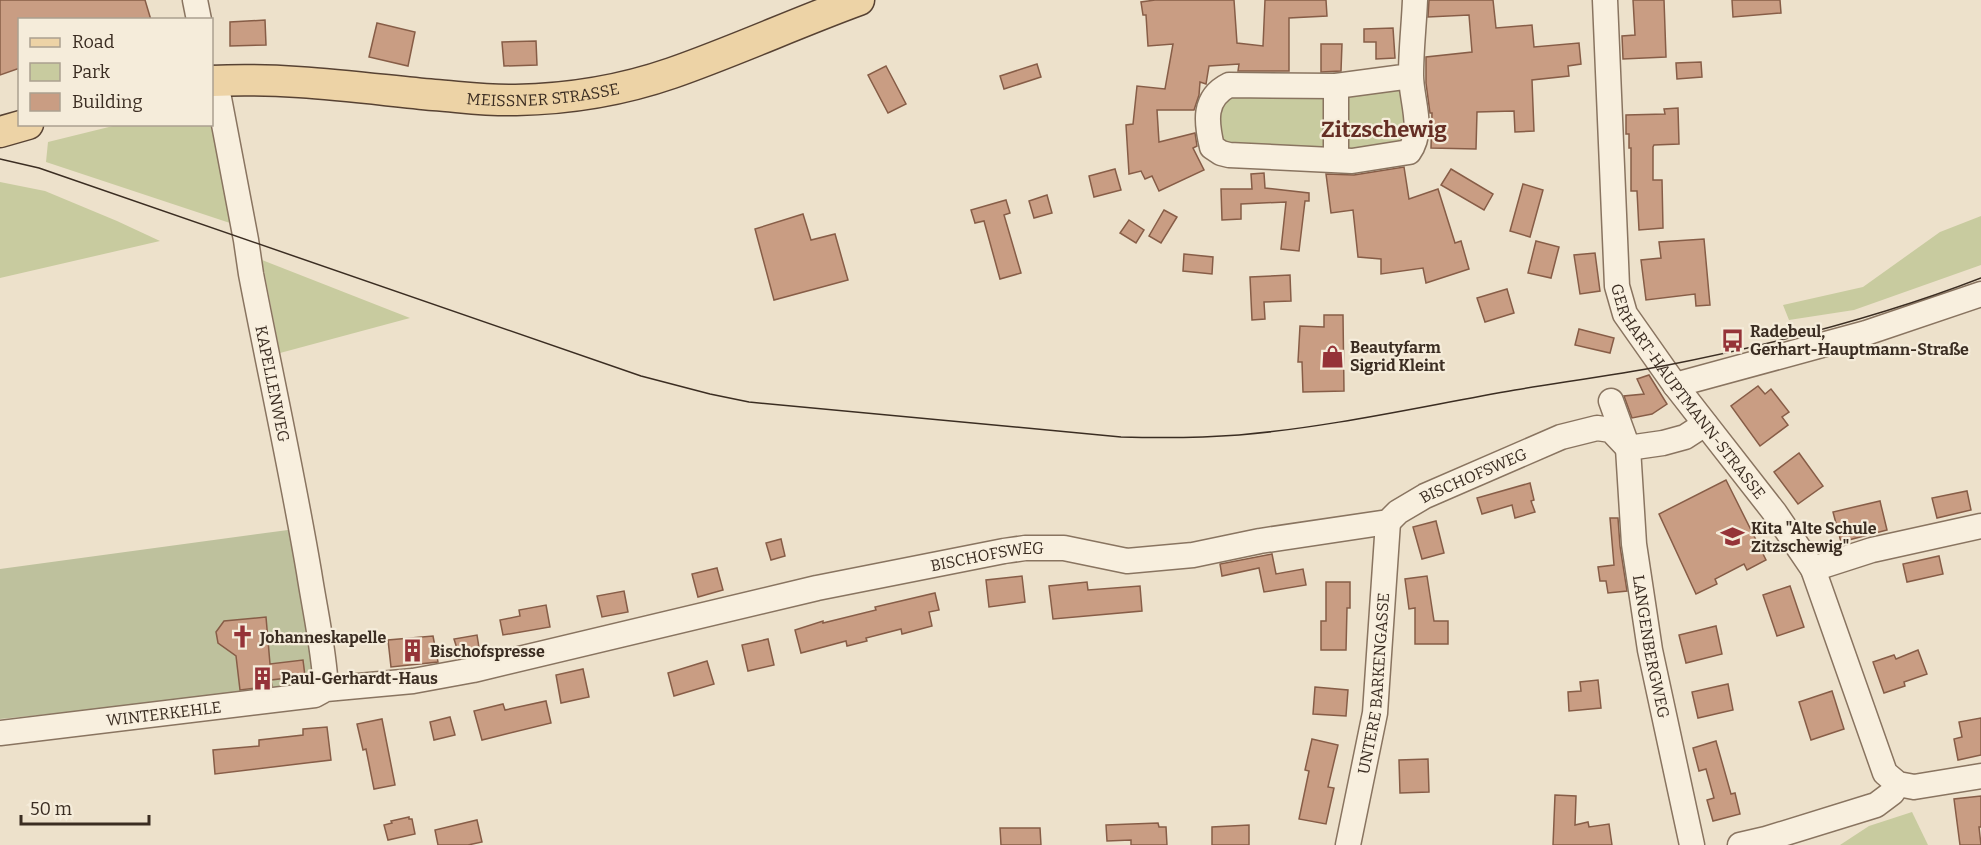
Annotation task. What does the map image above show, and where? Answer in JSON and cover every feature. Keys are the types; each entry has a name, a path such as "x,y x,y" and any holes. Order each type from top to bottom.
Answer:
{"main road":[{"name":"MEISSNER STRASSE","path":"213,80 289,81 487,99 516,100 568,96 619,88 671,74 859,0"},
{"path":"0,132 21,126"}],"street":[{"path":"195,0 200,18"},
{"path":"1411,76 1336,86 1229,85 1213,96 1208,128 1212,147 1221,153 1352,161 1409,152 1415,143 1417,129 1411,76 1415,0"},
{"name":"GERHART-HAUPTMANN-STRASSE","path":"1605,0 1617,286 1625,314 1675,385 1775,513 1813,569 1882,767 1890,779 1898,784"},
{"name":"KAPELLENWEG","path":"213,83 219,98 301,526 322,644 326,689"},
{"path":"1336,86 1336,159"},
{"path":"1675,385 1866,333 1981,294"},
{"path":"1611,401 1628,448 1685,437 1705,424"},
{"name":"BISCHOFSWEG","path":"326,689 413,681 473,670 817,588 1004,551 1025,548 1064,548 1127,561 1193,555 1260,541 1388,522 1398,512 1425,496 1561,437 1597,428 1611,430 1628,448"},
{"name":"LANGENBERGWEG","path":"1628,448 1634,544 1650,650 1692,845"},
{"name":"UNTERE BARKENGASSE","path":"1348,845 1375,713 1388,522"},
{"path":"1813,569 1872,550 1981,526"},
{"name":"WINTERKEHLE","path":"0,733 315,695 326,689"},
{"path":"1740,845 1876,805 1892,793 1898,784 1914,787 1981,776"}],"green space":[{"path":"1402,85 1406,142 1346,150 1343,92"},
{"path":"1229,92 1328,96 1328,150 1223,147 1214,139 1218,102"},
{"path":"213,122 236,225 46,162 48,142 113,126 213,126"},
{"path":"0,182 45,191 160,241 0,278"},
{"path":"1981,216 1981,265 1854,310 1789,320 1783,305 1863,287 1940,232"},
{"path":"262,260 410,318 280,353"},
{"path":"288,530 318,679 312,688 0,719 0,569"},
{"path":"1912,812 1928,845 1840,845 1869,826"}],"building":[{"path":"0,0 145,0 150,18 18,18 18,69 0,75"},
{"path":"1234,0 1237,43 1263,46 1265,0 1326,0 1327,16 1289,18 1289,71 1238,71 1239,64 1209,66 1206,84 1200,82 1194,110 1157,110 1159,142 1195,133 1197,146 1193,148 1204,170 1159,191 1152,176 1145,179 1141,171 1129,174 1126,125 1133,124 1137,86 1165,89 1173,44 1148,46 1146,15 1143,15 1141,2"},
{"path":"1429,0 1493,0 1496,28 1532,25 1534,47 1579,43 1581,64 1568,66 1569,76 1532,80 1534,131 1515,132 1514,111 1477,112 1476,149 1431,148 1432,113 1430,113 1426,83 1426,57 1472,52 1469,15 1428,17"},
{"path":"1633,0 1664,0 1666,57 1623,59 1622,36 1635,35"},
{"path":"1732,0 1780,0 1781,13 1733,17"},
{"path":"265,20 266,45 230,46 230,22"},
{"path":"377,23 415,32 408,66 369,57"},
{"path":"1393,28 1395,58 1376,59 1376,42 1364,42 1364,29"},
{"path":"536,41 537,65 504,66 502,42"},
{"path":"1321,44 1342,44 1341,71 1321,72"},
{"path":"1701,62 1702,77 1677,79 1676,63"},
{"path":"1037,64 1041,77 1004,89 1000,76"},
{"path":"886,66 906,104 888,113 868,75"},
{"path":"1678,108 1679,144 1654,145 1653,147 1653,180 1662,180 1663,228 1639,230 1637,191 1631,191 1631,148 1629,148 1629,134 1626,134 1626,115 1665,114 1664,109"},
{"path":"1404,167 1409,199 1438,189 1455,243 1461,241 1469,269 1426,283 1423,268 1381,274 1381,259 1358,257 1353,210 1331,213 1326,174 1354,175"},
{"path":"1115,169 1121,190 1094,197 1089,176"},
{"path":"1451,169 1493,194 1484,210 1441,185"},
{"path":"1264,173 1265,188 1309,193 1309,201 1305,201 1299,251 1281,249 1286,202 1241,204 1241,219 1222,220 1221,189 1252,189 1251,174"},
{"path":"1523,184 1543,190 1530,237 1510,231"},
{"path":"1047,195 1052,213 1034,218 1029,201"},
{"path":"1006,200 1010,213 1004,215 1021,273 1000,279 984,221 975,223 971,210"},
{"path":"1164,210 1177,217 1161,243 1149,236"},
{"path":"803,214 811,240 835,234 848,280 774,300 755,229"},
{"path":"1129,220 1144,230 1136,243 1120,233"},
{"path":"1704,239 1710,305 1696,306 1695,294 1646,300 1641,260 1661,258 1659,242"},
{"path":"1536,241 1559,247 1551,278 1528,273"},
{"path":"1595,253 1600,291 1580,294 1574,255"},
{"path":"1184,254 1213,257 1212,274 1183,271"},
{"path":"1290,275 1291,301 1264,302 1265,319 1252,320 1250,277"},
{"path":"1507,289 1514,313 1485,322 1477,298"},
{"path":"1324,315 1343,315 1344,391 1303,392 1302,362 1298,362 1300,326 1324,327"},
{"path":"1579,329 1614,338 1610,353 1575,345"},
{"path":"1649,375 1667,404 1652,414 1632,418 1624,396 1644,394 1637,379"},
{"path":"1758,386 1765,394 1771,389 1789,412 1782,417 1788,425 1760,446 1731,406"},
{"path":"1799,453 1823,486 1798,504 1774,472"},
{"name":"Kita \"Alte Schule Zitzschewig\"","path":"1726,480 1766,560 1747,570 1744,564 1715,579 1717,584 1696,594 1659,514"},
{"path":"1530,483 1534,500 1531,501 1535,512 1515,518 1512,505 1482,514 1477,498"},
{"path":"1967,491 1971,510 1937,518 1932,498"},
{"path":"1880,501 1887,530 1841,542 1833,512"},
{"path":"1610,518 1618,518 1627,591 1608,593 1606,581 1600,581 1598,567 1614,565"},
{"path":"1436,521 1444,553 1422,559 1413,527"},
{"path":"781,539 785,556 771,560 766,543"},
{"path":"1272,554 1276,574 1303,569 1306,585 1264,592 1259,568 1222,576 1220,564"},
{"path":"1939,556 1943,574 1907,582 1903,564"},
{"path":"717,568 723,590 698,597 692,574"},
{"path":"1022,576 1025,602 989,607 986,580"},
{"path":"1427,576 1434,621 1448,621 1448,644 1415,644 1415,608 1409,609 1405,579"},
{"path":"1087,582 1088,590 1140,586 1142,611 1053,619 1049,586"},
{"path":"1326,582 1350,582 1346,650 1321,650 1321,621 1326,621"},
{"path":"1790,586 1804,627 1777,636 1763,595"},
{"path":"624,591 628,612 602,617 597,596"},
{"path":"935,593 939,610 929,612 932,626 902,634 901,629 866,638 867,641 847,646 846,641 801,653 795,630"},
{"path":"546,605 550,627 503,635 500,620 520,616 519,610"},
{"path":"266,617 270,664 303,660 305,676 271,680 272,686 240,690 236,656 218,643 216,632 224,621"},
{"path":"1716,626 1722,654 1686,663 1679,635"},
{"path":"477,635 480,654 460,658 454,639"},
{"name":"Bischofspresse","path":"433,636 438,662 391,667 388,640"},
{"path":"768,639 774,665 748,671 742,645"},
{"path":"1918,650 1927,674 1904,682 1905,686 1884,693 1873,662 1894,655 1896,659"},
{"path":"707,661 714,684 674,696 668,673"},
{"path":"583,669 589,697 561,703 556,675"},
{"path":"1598,680 1601,708 1569,711 1568,692 1581,691 1580,682"},
{"path":"1728,684 1733,710 1698,718 1692,692"},
{"path":"1315,687 1348,690 1346,716 1313,714"},
{"path":"1832,691 1844,729 1811,740 1799,702"},
{"path":"546,701 551,723 482,740 474,711 503,704 505,710"},
{"path":"450,717 455,735 434,740 430,722"},
{"path":"1981,718 1981,755 1958,760 1954,739 1962,737 1959,722"},
{"path":"382,719 395,785 374,789 366,749 363,750 357,724"},
{"path":"327,727 331,760 215,774 213,750 259,746 259,740 303,735 303,729"},
{"path":"1312,739 1338,745 1328,787 1334,788 1326,824 1299,819 1309,771 1305,770"},
{"path":"1716,741 1731,794 1735,793 1740,814 1713,821 1707,800 1714,798 1706,769 1699,771 1693,748"},
{"path":"1428,759 1429,792 1400,793 1399,760"},
{"path":"1555,795 1576,796 1575,825 1588,822 1589,827 1609,824 1612,845 1553,845"},
{"path":"1981,796 1981,827 1979,827 1981,845 1960,845 1954,799"},
{"path":"409,817 412,819 415,834 388,840 384,825"},
{"path":"477,820 482,842 468,845 438,845 435,830"},
{"path":"1158,823 1159,827 1166,827 1167,845 1131,845 1131,840 1107,841 1106,825"},
{"path":"1249,825 1249,845 1212,845 1212,827"},
{"path":"1000,828 1040,828 1041,845 1001,845"}],"tram line":[{"path":"0,159 39,168 641,376 710,394 749,402 1121,437 1209,437 1274,431 1663,366 1824,329 1903,306 1981,278"}],"place":[{"name":"Radebeul, Gerhart-Hauptmann-Straße","path":"1732,340"},
{"name":"Beautyfarm Sigrid Kleint","path":"1332,356"},
{"name":"Kita \"Alte Schule Zitzschewig\"","path":"1733,537"},
{"name":"Johanneskapelle","path":"242,637"},
{"name":"Bischofspresse","path":"412,651"},
{"name":"Paul-Gerhardt-Haus","path":"263,678"}],"district":[{"name":"Zitzschewig","path":"1384,129"}]}
